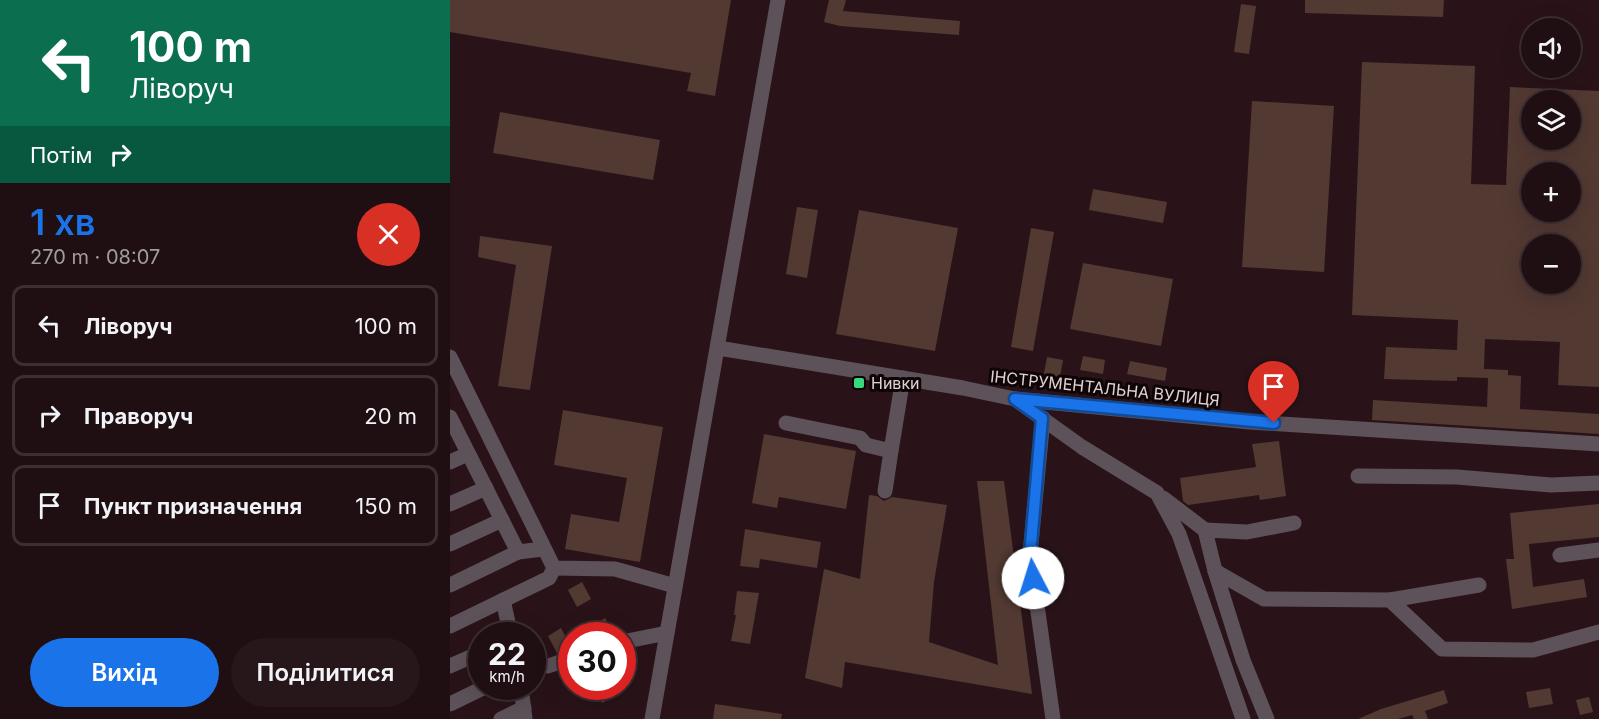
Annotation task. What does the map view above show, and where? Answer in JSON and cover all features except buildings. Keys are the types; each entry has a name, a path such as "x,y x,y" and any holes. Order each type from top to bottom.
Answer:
{"street":[{"path":"652,719 778,0"},
{"name":"ІНСТРУМЕНТАЛЬНА ВУЛИЦЯ","path":"718,348 1015,399 1250,422 1599,444"},
{"path":"450,357 554,568"},
{"path":"885,491 903,378"},
{"path":"1015,399 1082,447 1157,493 1205,530 1247,532 1294,523"},
{"path":"1042,418 1030,555 1053,719"},
{"path":"450,419 518,552"},
{"path":"786,423 860,438 866,445 891,451"},
{"path":"450,462 468,454"},
{"path":"1358,477 1457,477 1551,485 1599,483"},
{"path":"450,504 486,488"},
{"path":"1157,493 1179,534 1243,719"},
{"path":"450,544 502,520"},
{"path":"1205,530 1215,572 1243,660 1267,719"},
{"path":"450,585 518,552 543,549"},
{"path":"1560,555 1599,550"},
{"path":"554,568 615,569 675,586"},
{"path":"450,626 549,578 554,568"},
{"path":"1215,572 1264,599 1390,600 1479,585"},
{"path":"503,600 508,622"},
{"path":"1390,600 1442,649 1533,650 1599,632"},
{"path":"636,639 667,633"},
{"path":"450,666 468,658"},
{"path":"548,666 558,663"},
{"path":"450,704 468,695"},
{"path":"501,719 525,714"}],"place":[{"name":"Нивки","path":"859,383"}],"route":[{"path":"1033,578 1030,555 1042,418 1015,399 1274,423"}]}
